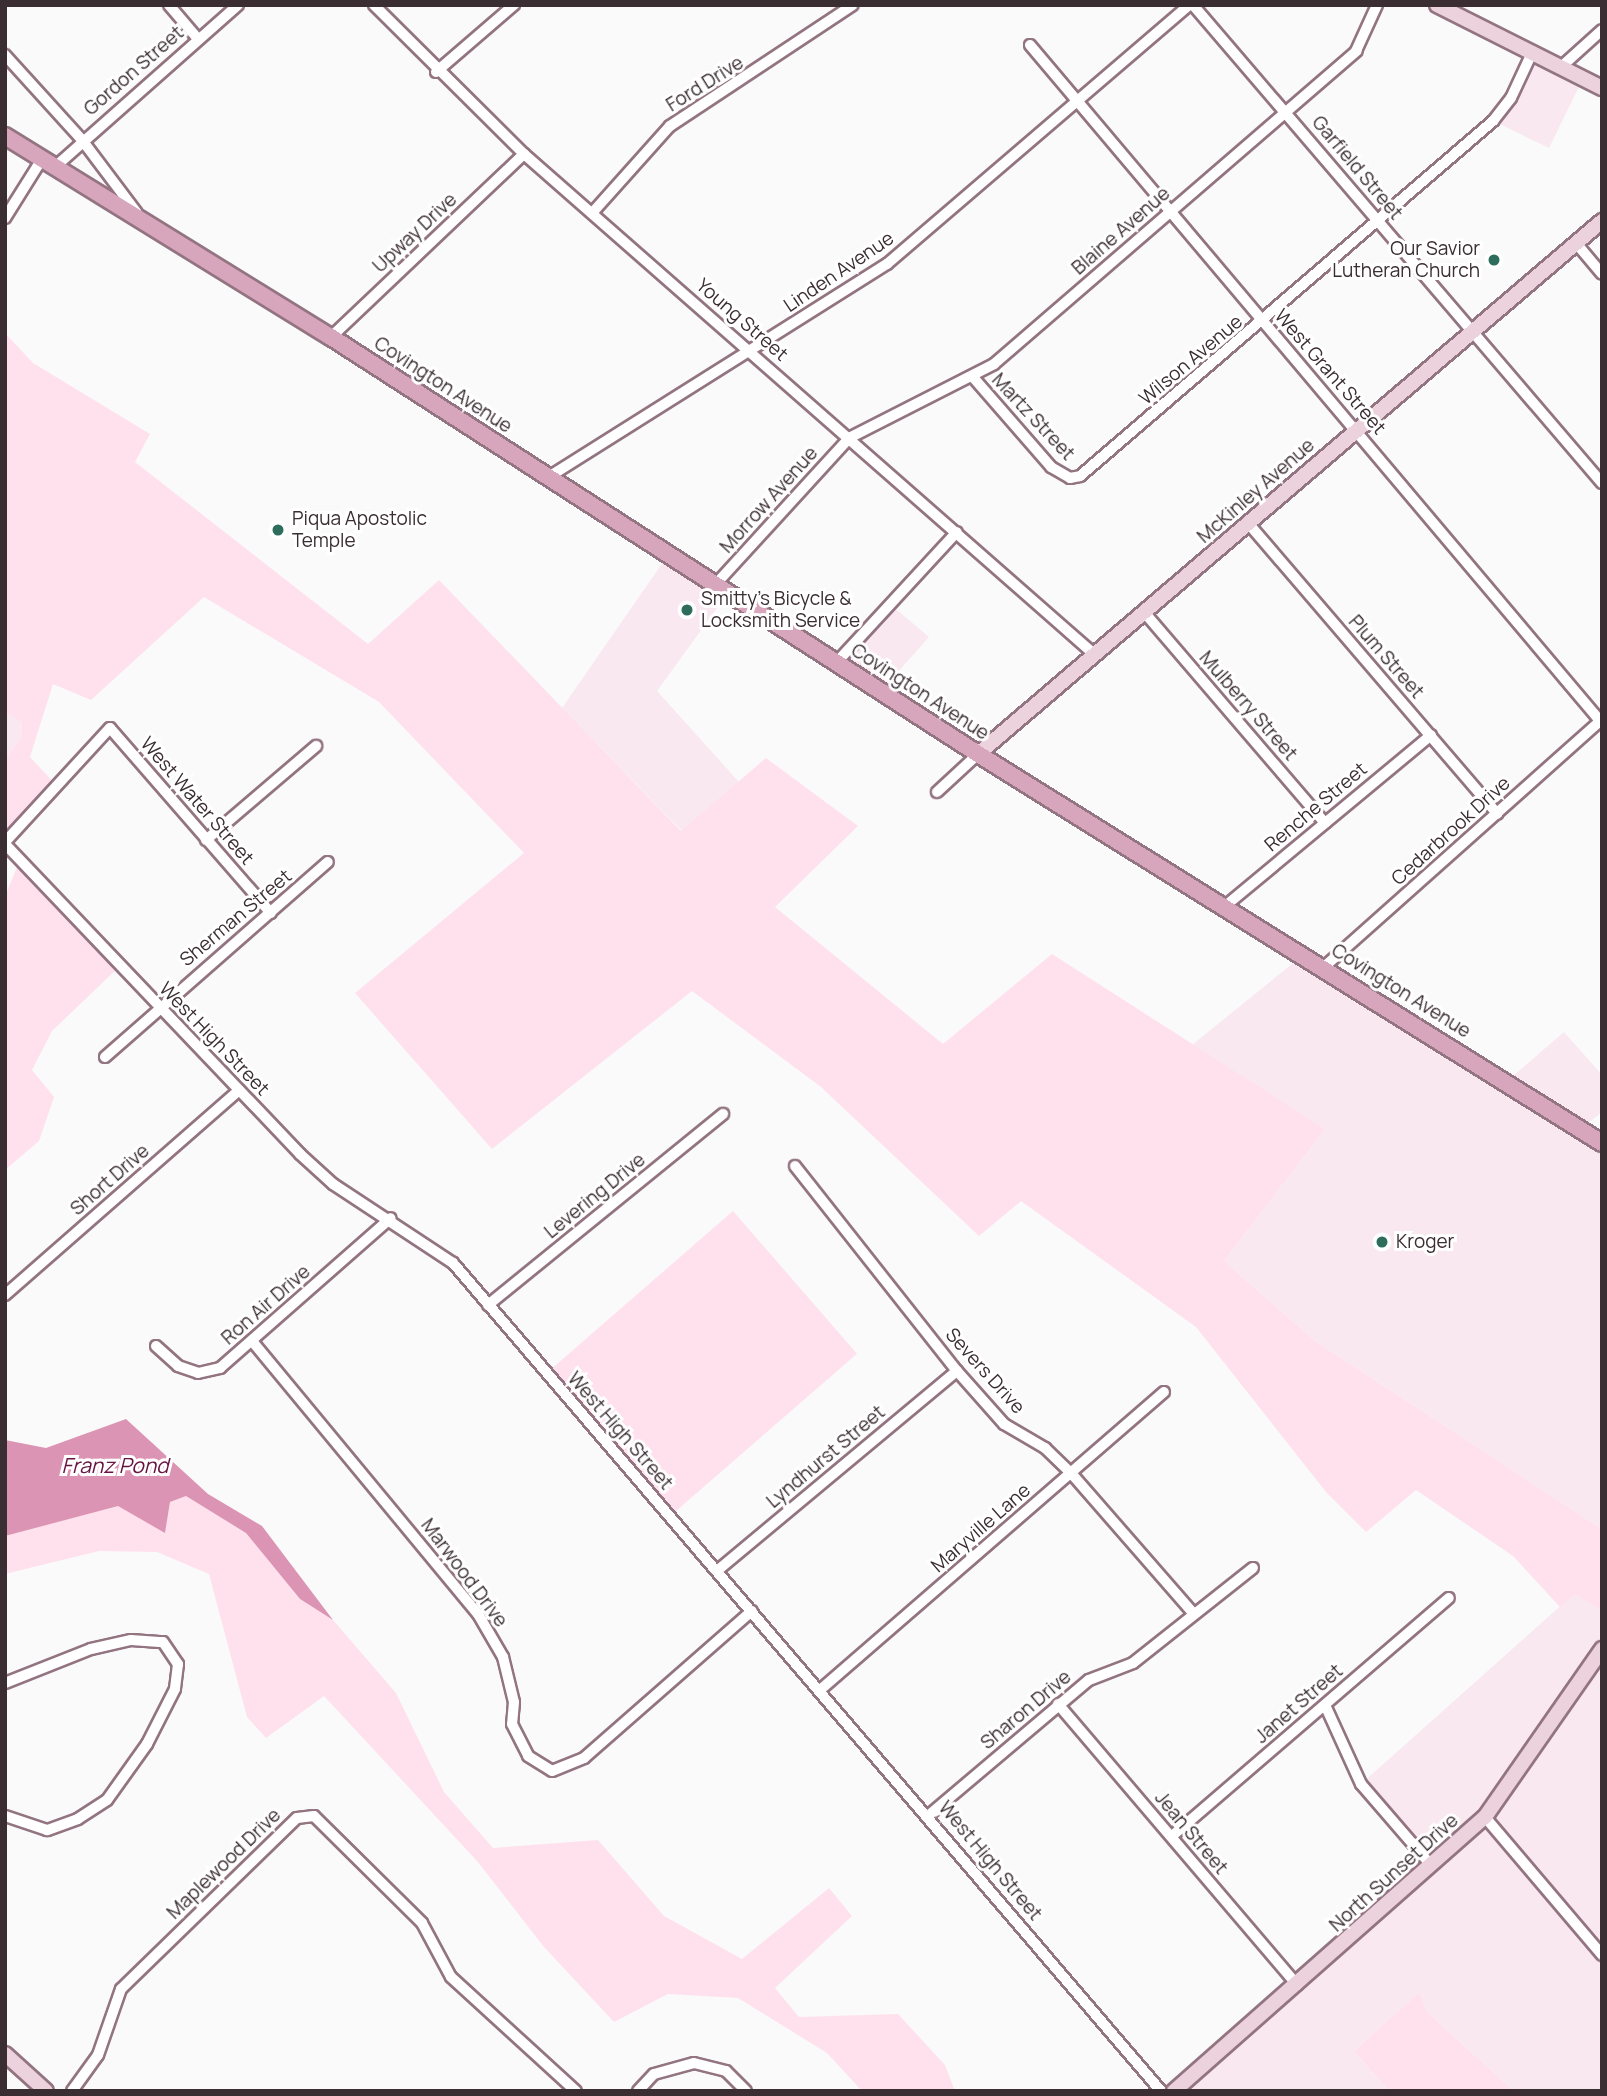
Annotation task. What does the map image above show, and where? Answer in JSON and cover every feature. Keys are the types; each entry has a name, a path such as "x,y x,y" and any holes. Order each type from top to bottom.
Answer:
{"main road":[{"name":"Covington Avenue","path":"5,136 331,337 978,754 1324,967 1602,1143"}],"street":[{"path":"169,5 198,39"},
{"name":"Gordon Street","path":"5,218 49,163 82,140 238,5"},
{"name":"Young Street","path":"374,5 436,72 524,154 1094,654"},
{"path":"436,72 514,5"},
{"name":"Ford Drive","path":"593,212 670,126 853,5"},
{"name":"Linden Avenue","path":"547,478 887,264 1191,5"},
{"name":"Garfield Street","path":"1191,5 1285,110 1602,483"},
{"name":"Blaine Avenue","path":"849,438 994,364 1356,51 1377,5"},
{"path":"1437,5 1602,88"},
{"path":"1561,67 1602,30"},
{"name":"West Grant Street","path":"1030,45 1356,428 1601,722"},
{"name":"Wilson Avenue","path":"1070,478 1091,469 1501,112 1532,53"},
{"path":"5,55 82,140 141,218"},
{"name":"Upway Drive","path":"331,337 524,154"},
{"name":"McKinley Avenue","path":"937,792 1356,428 1602,221"},
{"path":"1576,243 1602,274"},
{"name":"Martz Street","path":"972,376 1051,467 1070,478"},
{"name":"Morrow Avenue","path":"715,585 849,438"},
{"name":"Plum Street","path":"1248,523 1497,814"},
{"path":"836,663 957,532"},
{"name":"Mulberry Street","path":"1144,612 1325,822"},
{"name":"Cedarbrook Drive","path":"1324,967 1601,722"},
{"name":"West Water Street","path":"5,843 94,741 110,728 271,913"},
{"name":"Renche Street","path":"1224,907 1430,735"},
{"path":"206,840 316,746"},
{"name":"West High Street","path":"5,843 159,1007 333,1184 391,1219 453,1263 929,1815 1161,2091"},
{"name":"Sherman Street","path":"105,1057 328,862"},
{"name":"Short Drive","path":"5,1295 239,1090"},
{"name":"Levering Drive","path":"488,1305 723,1114"},
{"name":"Severs Drive","path":"795,1166 957,1371 1004,1424 1045,1448 1071,1473 1194,1614"},
{"name":"Ron Air Drive","path":"156,1346 178,1367 198,1373 220,1368 391,1219"},
{"name":"Marwood Drive","path":"253,1341 478,1614 503,1657 514,1702 512,1724 528,1756 552,1771 584,1758 752,1611"},
{"name":"Lyndhurst Street","path":"718,1570 957,1371"},
{"name":"Maryville Lane","path":"820,1690 1164,1392"},
{"name":"Sharon Drive","path":"929,1815 1089,1680 1133,1663 1253,1568"},
{"name":"Janet Street","path":"1172,1836 1449,1598"},
{"path":"5,1683 91,1649 131,1640 163,1642 178,1664 175,1689 148,1744 107,1800 78,1819 47,1830 5,1816"},
{"name":"North Sunset Drive","path":"1174,2091 1485,1817 1602,1649"},
{"name":"Jean Street","path":"1058,1704 1297,1984"},
{"path":"1325,1705 1361,1784 1431,1865"},
{"name":"Maplewood Drive","path":"72,2091 98,2055 121,1989 297,1818 314,1816 422,1923 451,1977 569,2089"},
{"path":"1485,1817 1602,1955"},
{"path":"5,2054 46,2091"},
{"path":"638,2091 654,2074 676,2064 694,2063 726,2071 747,2091"}],"shaded area":[{"path":"1532,53 1583,78 1549,148 1498,123"},
{"path":"5,333 33,363 150,434 135,462 368,644 439,580 681,831 766,758 858,826 775,907 943,1044 1052,954 1325,1129 1224,1261 1315,1341 1602,1529 1602,1611 1575,1594 1560,1607 1513,1556 1416,1490 1366,1532 1326,1492 1196,1327 1021,1201 979,1236 821,1087 692,991 492,1149 355,993 524,853 379,702 204,597 91,700 53,684 30,757 56,785 5,842 5,758 21,739 22,722 5,712"},
{"path":"668,555 728,593 657,691 739,782 682,831 562,708"},
{"path":"891,605 929,637 880,692 836,663"},
{"path":"5,712 22,721 21,739 5,758"},
{"path":"20,860 120,966 52,1031 32,1070 54,1097 39,1141 5,1170 5,896"},
{"path":"1303,955 1506,1082 1564,1032 1602,1075 1602,1112 1581,1129 1602,1143 1602,1529 1315,1341 1224,1261 1325,1129 1192,1045"},
{"path":"733,1211 857,1354 671,1516 547,1373"},
{"path":"186,1496 246,1533 300,1599 333,1620 396,1693 444,1792 493,1848 598,1840 664,1916 742,1959 829,1888 852,1916 775,1988 799,2017 898,2014 945,2065 955,2091 862,2091 827,2053 738,1998 668,1994 614,2022 544,1947 477,1861 324,1696 266,1738 247,1717 209,1574 157,1552 99,1551 5,1574 5,1536 118,1505 165,1532 170,1502"},
{"path":"1575,1593 1602,1611 1602,2091 1514,2091 1429,2014 1419,1994 1354,2051 1389,2091 1174,2091 1431,1865 1361,1784"},
{"path":"1419,1993 1429,2014 1514,2091 1389,2091 1354,2051"}],"water":[{"name":"Franz Pond","path":"126,1419 208,1494 262,1526 333,1620 300,1599 246,1533 186,1496 170,1502 165,1533 118,1506 5,1536 5,1440 46,1448"}],"place":[{"name":"Our Savior Lutheran Church","path":"1494,260"},
{"name":"Piqua Apostolic Temple","path":"278,530"},
{"name":"Smitty's Bicycle & Locksmith Service","path":"687,610"},
{"name":"Kroger","path":"1382,1242"}]}
